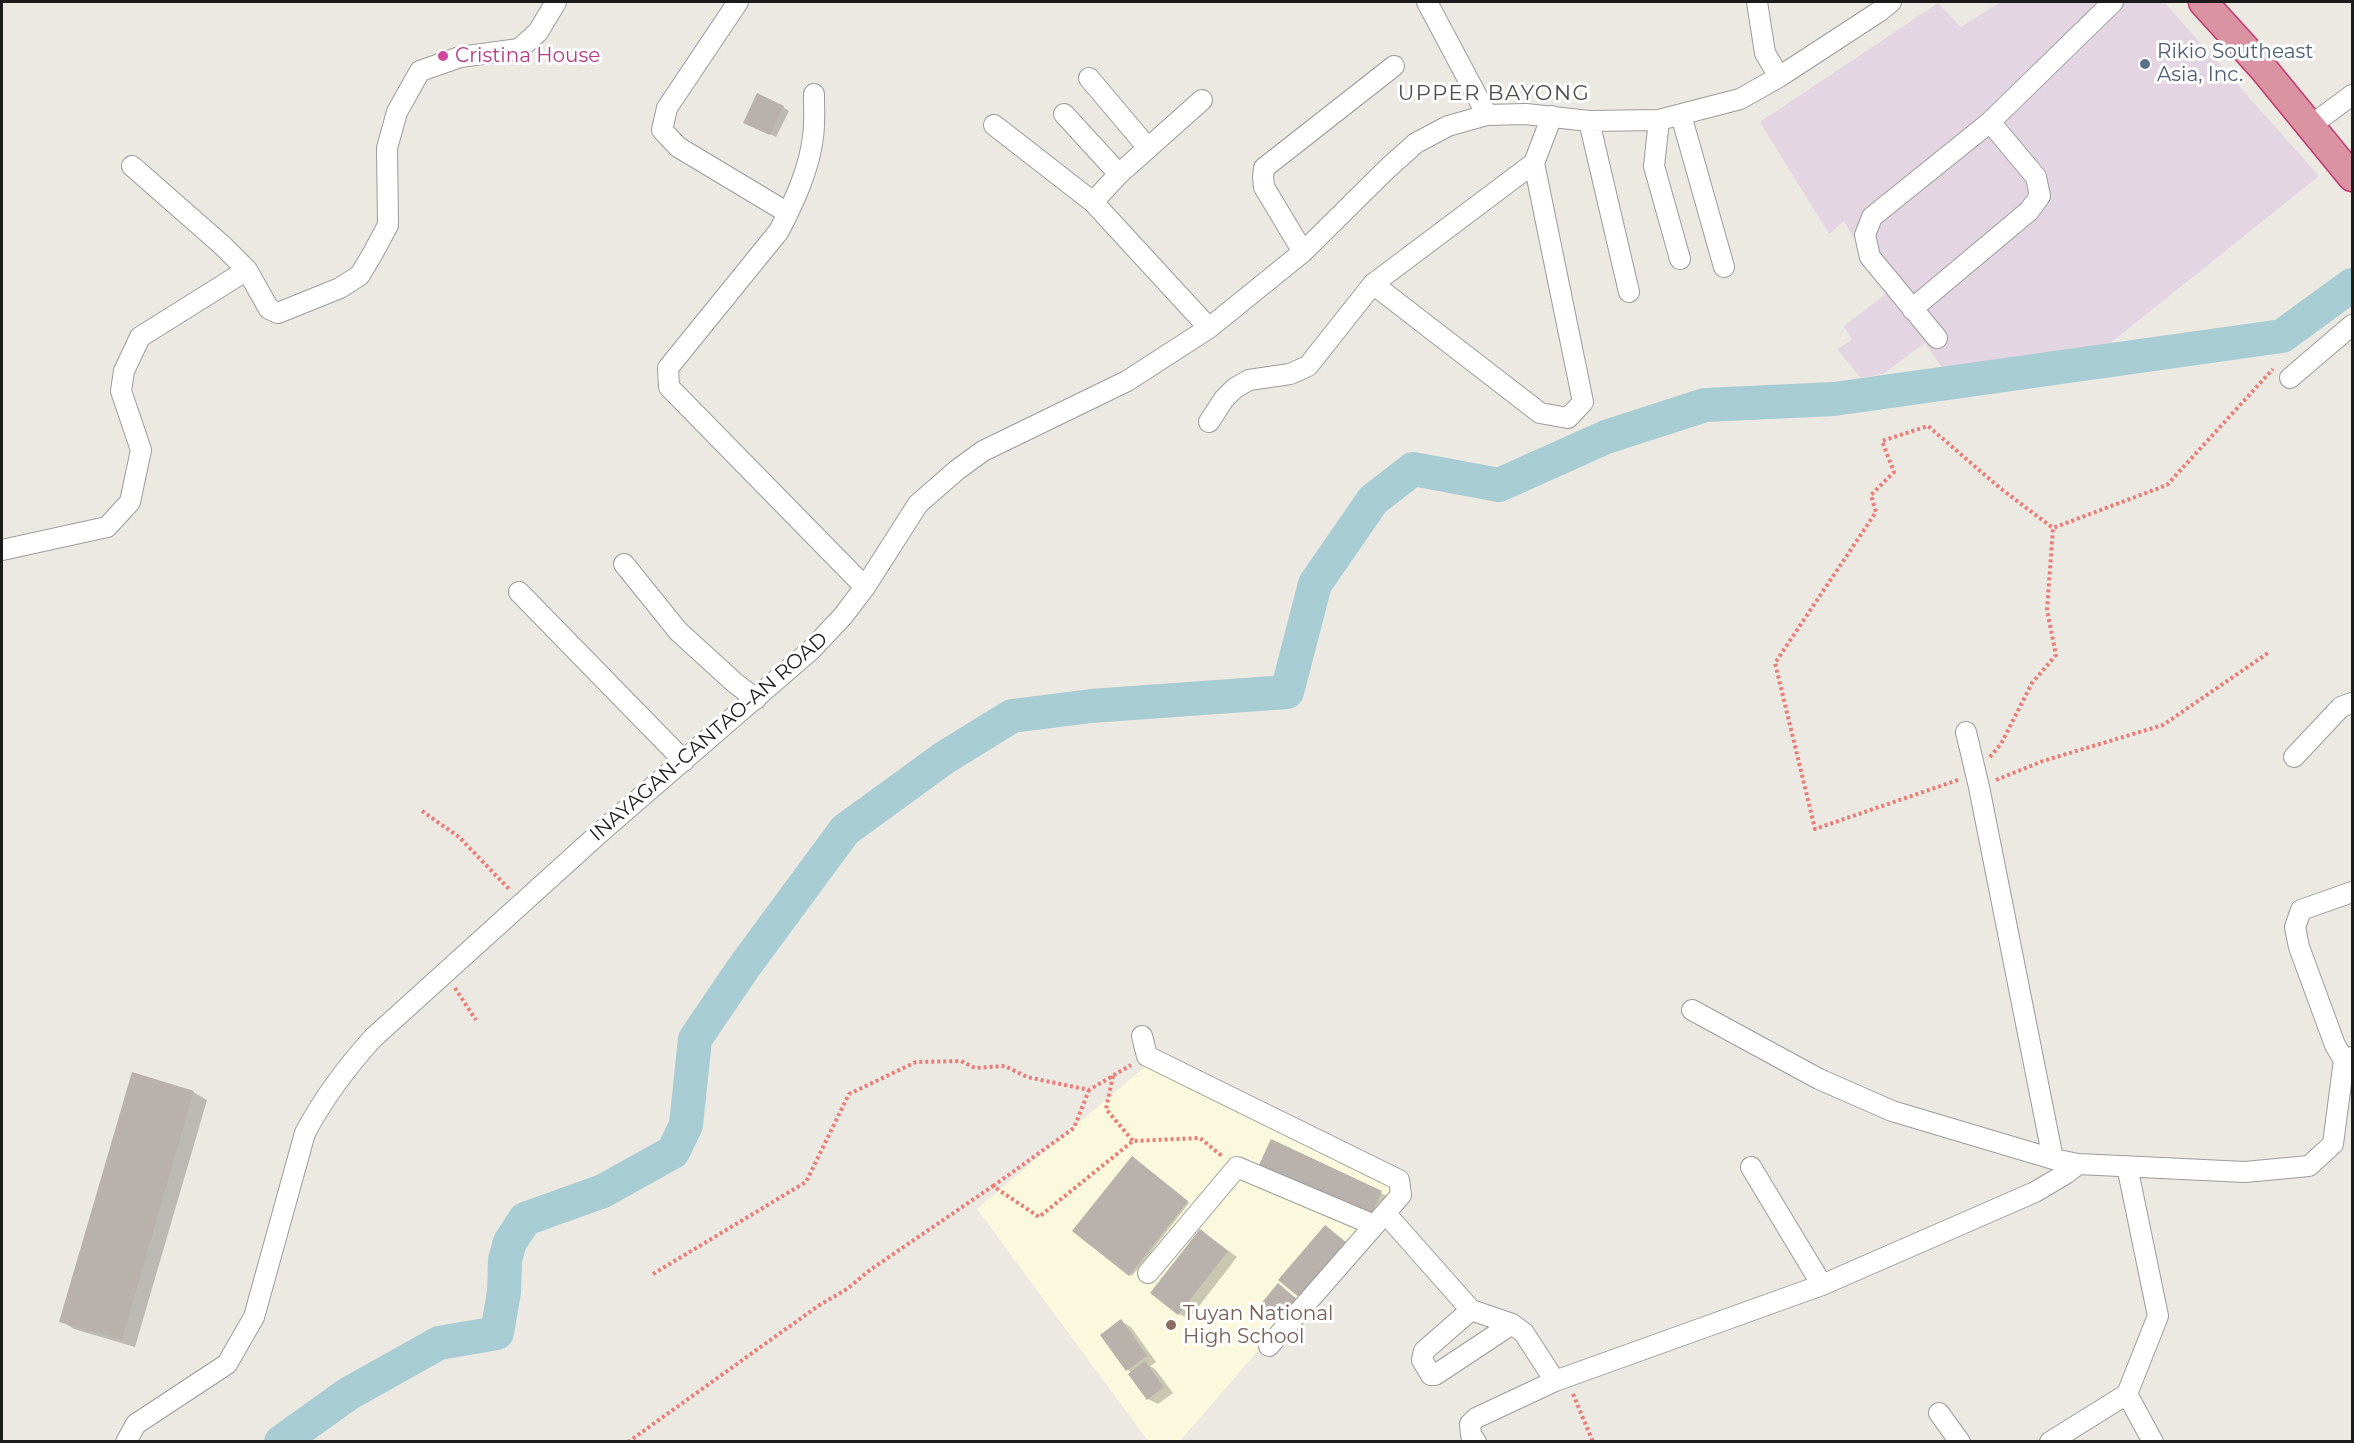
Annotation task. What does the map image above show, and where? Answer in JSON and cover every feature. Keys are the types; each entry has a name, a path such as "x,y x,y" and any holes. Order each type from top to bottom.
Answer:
{"highway":[{"path":"2203,2 2262,67 2352,177"}],"street":[{"path":"132,166 247,270 269,309 278,313 340,288 360,275 388,225 387,148 397,112 420,71 460,57 519,49 538,32 556,2"},
{"path":"738,2 667,108 662,130 678,147 788,213"},
{"path":"1427,2 1487,116"},
{"path":"1757,2 1765,54 1779,77"},
{"name":"INAYAGAN-CANTAO-AN ROAD","path":"126,1442 136,1424 227,1364 254,1317 305,1133 318,1107 343,1071 373,1038 445,972 811,650 843,616 865,587 918,504 957,470 983,451 1127,381 1209,328 1303,252 1416,143 1449,126 1487,116 1526,114 1589,121 1659,120 1740,99 1779,77 1891,2"},
{"path":"1937,338 1870,257 1865,235 1872,217 1990,122 2113,2"},
{"path":"1303,252 1264,187 1264,168 1394,66"},
{"path":"1089,78 1148,148"},
{"path":"814,94 813,137 804,174 788,213 779,231 668,368 669,387 865,587"},
{"path":"2310,126 2352,95"},
{"path":"1093,202 1119,174 1202,100"},
{"path":"1064,114 1119,174"},
{"path":"1682,115 1724,267"},
{"path":"1209,422 1224,399 1235,388 1249,380 1290,374 1308,366 1373,284 1534,163 1552,116"},
{"path":"1659,120 1654,166 1680,259"},
{"path":"1589,121 1629,292"},
{"path":"1912,309 2029,211 2040,196 2036,177 1990,122"},
{"path":"994,125 1093,202 1209,328"},
{"path":"1373,284 1540,413 1568,418 1582,402 1534,163"},
{"path":"2,550 108,526 130,502 141,450 121,391 124,371 140,337 247,270"},
{"path":"2283,372 2352,325"},
{"path":"624,564 678,631 756,699"},
{"path":"519,592 684,761"},
{"path":"2295,757 2341,707 2352,703"},
{"path":"1966,732 2053,1159"},
{"path":"1692,1010 1819,1079 1892,1111 2053,1159 2078,1164 2245,1172 2309,1166 2333,1144 2348,1059 2331,1035 2299,947 2295,927 2301,910 2352,892"},
{"path":"1142,1035 1147,1056 1399,1180 1401,1196 1269,1346"},
{"path":"1476,1442 1471,1435 1470,1424 1476,1418 1560,1379 1822,1285 2035,1192 2078,1164"},
{"path":"2050,1442 2127,1394 2158,1316 2127,1166"},
{"path":"1148,1273 1237,1167 1380,1220 1471,1310 1512,1324 1524,1333 1560,1379"},
{"path":"1751,1167 1822,1285"},
{"path":"1471,1310 1424,1351 1422,1360 1431,1375 1435,1376 1512,1324"},
{"path":"2127,1394 2153,1442"},
{"path":"1938,1413 1960,1442"}],"path":[{"path":"2053,528 2167,485 2268,373 2283,372"},
{"path":"2053,528 2000,488 1928,426 1882,441 1894,472 1871,495 1876,512 1775,663 1815,829 2163,725 2268,653"},
{"path":"1976,780 2001,744 2032,683 2056,655 2047,610 2053,528"},
{"path":"422,811 459,837 522,903"},
{"path":"445,972 476,1020"},
{"path":"628,1442 818,1306 848,1288 870,1270 1074,1128 1089,1090 1147,1056"},
{"path":"653,1274 806,1182 849,1094 916,1062 961,1061 975,1068 1005,1066 1027,1077 1089,1090"},
{"path":"1113,1075 1106,1109 1132,1141"},
{"path":"993,1186 1039,1217 1132,1141 1200,1138 1237,1167"},
{"path":"1560,1379 1593,1442"}],"shaded area":[{"path":"2000,2 2164,2 2319,176 2098,353 1946,373 1925,343 1883,374 1861,378 1837,349 1852,340 1844,326 1886,294 1844,221 1829,234 1760,122 1938,3 1961,27"},
{"name":"Tuyan National High School","path":"1148,1064 1397,1190 1179,1442 1148,1441 977,1209"}],"building":[{"path":"757,93 784,106 770,135 743,123"},
{"path":"132,1072 194,1091 122,1340 59,1322"},
{"path":"1271,1139 1382,1191 1370,1217 1259,1165"},
{"path":"1132,1156 1188,1201 1129,1276 1072,1231"},
{"path":"1325,1225 1347,1243 1300,1298 1278,1280"},
{"path":"1200,1229 1228,1251 1178,1315 1150,1293"},
{"path":"1278,1283 1299,1301 1282,1322 1260,1305"},
{"path":"1121,1319 1147,1356 1126,1371 1100,1335"},
{"path":"1145,1361 1164,1387 1147,1400 1128,1374"}],"waterway":[{"path":"281,1442 348,1394 439,1343 497,1333 504,1292 505,1260 510,1242 525,1219 603,1191 673,1152 686,1125 695,1039 744,967 845,830 944,758 1012,716 1091,706 1287,692 1315,584 1373,500 1413,469 1499,485 1606,437 1705,405 1834,399 2282,336 2352,285"}],"place":[{"name":"Cristina House","path":"443,56"},
{"name":"Rikio Southeast Asia, Inc.","path":"2145,64"},
{"name":"Tuyan National High School","path":"1171,1325"}],"district":[{"name":"UPPER BAYONG","path":"1494,94"}]}
